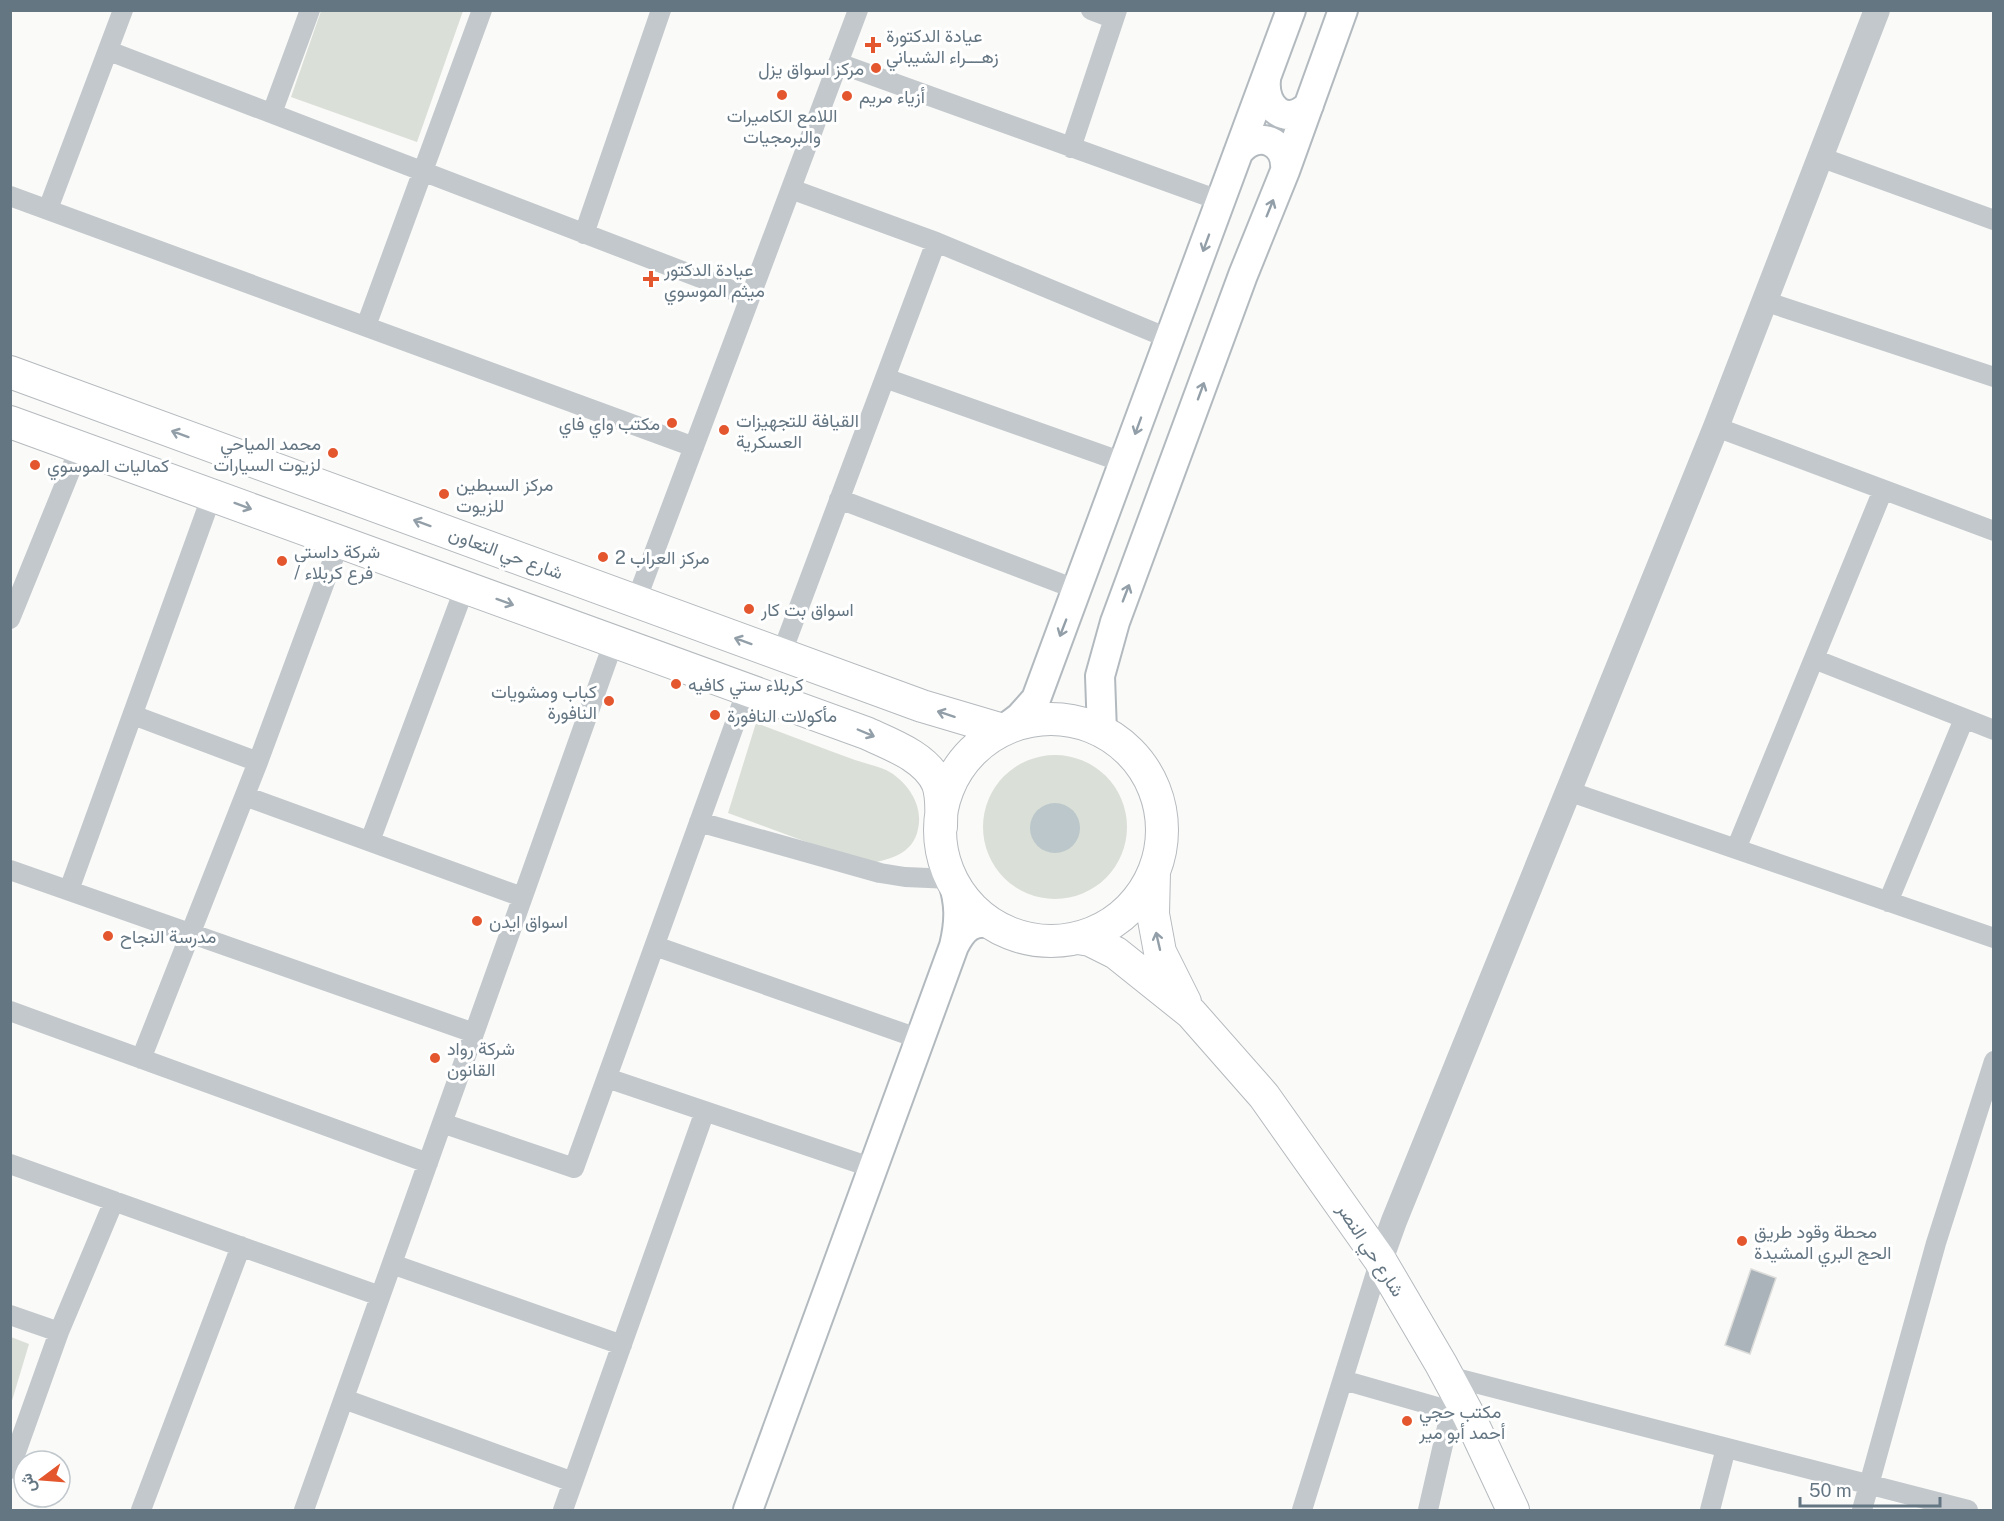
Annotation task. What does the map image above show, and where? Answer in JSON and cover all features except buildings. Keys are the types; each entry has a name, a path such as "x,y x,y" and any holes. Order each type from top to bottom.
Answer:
{"main road":[{"path":"941,827 944,803 952,780 961,767 982,743 1020,717 1036,699 1291,10"},
{"path":"1102,732 1100,676 1115,622 1243,275 1285,171 1343,10"},
{"path":"1266,80 1266,96 1274,109 1289,115 1304,111 1309,105"},
{"path":"1238,153 1250,142 1266,140 1273,143 1284,154 1285,171"},
{"name":"شارع حي التعاون","path":"10,372 922,706 1003,730"},
{"path":"10,422 866,733 910,755 932,774 938,784 942,804 943,853 960,908 954,946 748,1510"},
{"path":"1003,730 1042,719 1073,722 1102,732 1125,747 1143,767 1155,791 1161,818 1161,845 1155,871 1153,914 1160,952 1191,1013"},
{"path":"952,879 974,909 993,924 1022,937 1041,941 1059,941 1078,938 1110,924 1124,914 1142,894 1155,871"},
{"path":"954,946 965,928 977,923 993,924"},
{"path":"1078,938 1090,940 1116,953 1191,1013"},
{"name":"شارع حي النصر","path":"1191,1013 1264,1096 1380,1260 1448,1376 1460,1413 1513,1510"}],"street":[{"path":"48,209 123,10"},
{"path":"272,113 310,10"},
{"path":"366,326 482,10"},
{"path":"584,234 661,10"},
{"path":"636,601 858,10"},
{"path":"1071,148 1115,15 1091,10"},
{"path":"1302,1510 1380,1260 1398,1210 1716,427 1877,10"},
{"path":"109,51 750,297"},
{"path":"838,63 1221,201"},
{"path":"1820,157 1994,220"},
{"path":"791,189 936,242 1170,339"},
{"path":"10,196 694,447"},
{"path":"781,654 936,242"},
{"path":"1764,301 1994,377"},
{"path":"885,378 1125,463"},
{"path":"1716,427 1994,531"},
{"path":"10,619 80,447"},
{"path":"1736,849 1883,490"},
{"path":"69,890 212,495"},
{"path":"840,499 1078,590"},
{"path":"141,1059 245,796 340,541"},
{"path":"370,842 465,587"},
{"path":"304,1510 614,641"},
{"path":"1814,659 1994,730"},
{"path":"442,1123 574,1168 747,690"},
{"path":"132,715 258,762"},
{"path":"1888,902 1964,719"},
{"path":"1568,791 1994,938"},
{"path":"245,796 522,897"},
{"path":"699,822 880,873 905,877 952,879"},
{"path":"10,870 474,1033"},
{"path":"655,946 920,1038"},
{"path":"10,1011 428,1163"},
{"path":"1862,1510 1936,1243 1994,1061"},
{"path":"607,1078 873,1167"},
{"path":"563,1510 705,1111"},
{"path":"10,1164 380,1296"},
{"path":"10,1469 59,1332 114,1201"},
{"path":"141,1510 241,1246"},
{"path":"392,1264 622,1345"},
{"path":"10,1315 59,1332"},
{"path":"1448,1376 1968,1510"},
{"path":"1343,1380 1460,1413 1428,1510"},
{"path":"344,1399 573,1482"},
{"path":"1710,1510 1726,1448"}],"shaded area":[{"path":"321,11 463,11 417,142 291,97"},
{"path":"756,723 893,774 914,798 919,813 918,829 911,845 891,858 866,864 728,813"},
{"path":"1055,755 1082,761 1095,767 1106,776 1115,787 1121,800 1127,827 1121,854 1115,867 1106,878 1095,887 1082,893 1055,899 1028,893 1015,887 1004,878 995,867 989,854 983,827 989,800 995,787 1004,776 1015,767 1028,761"},
{"path":"1050,803 1060,803 1073,810 1080,823 1080,833 1073,846 1060,853 1050,853 1041,849 1034,842 1030,833 1030,823 1034,814 1041,807"},
{"path":"10,1337 29,1344 11,1404"}],"place":[{"name":"عيادة الدكتورة زهـــراء الشيباني","path":"873,45"},
{"name":"مركز اسواق يزل","path":"876,68"},
{"name":"اللامع الكاميرات والبرمجيات","path":"782,95"},
{"name":"أزياء مريم","path":"847,96"},
{"name":"عيادة الدكتور ميثم الموسوي","path":"651,279"},
{"name":"مكتب واي فاي","path":"672,423"},
{"name":"القيافة للتجهيزات العسكرية","path":"724,430"},
{"name":"محمد المياحي لزيوت السيارات","path":"333,453"},
{"name":"كماليات الموسوي","path":"35,465"},
{"name":"مركز السبطين للزيوت","path":"444,494"},
{"name":"مركز العراب 2","path":"603,557"},
{"name":"شركة داستي / فرع كربلاء","path":"282,561"},
{"name":"اسواق بت كار","path":"749,609"},
{"name":"كربلاء ستي كافيه","path":"676,684"},
{"name":"كباب ومشويات النافورة","path":"609,701"},
{"name":"مأكولات النافورة","path":"715,715"},
{"name":"اسواق ايدن","path":"477,921"},
{"name":"مدرسة النجاح","path":"108,936"},
{"name":"شركة رواد القانون","path":"435,1058"},
{"name":"محطة وقود طريق الحج البري المشيدة","path":"1742,1241"},
{"name":"مكتب حجي أحمد أبو مير","path":"1407,1421"}]}
